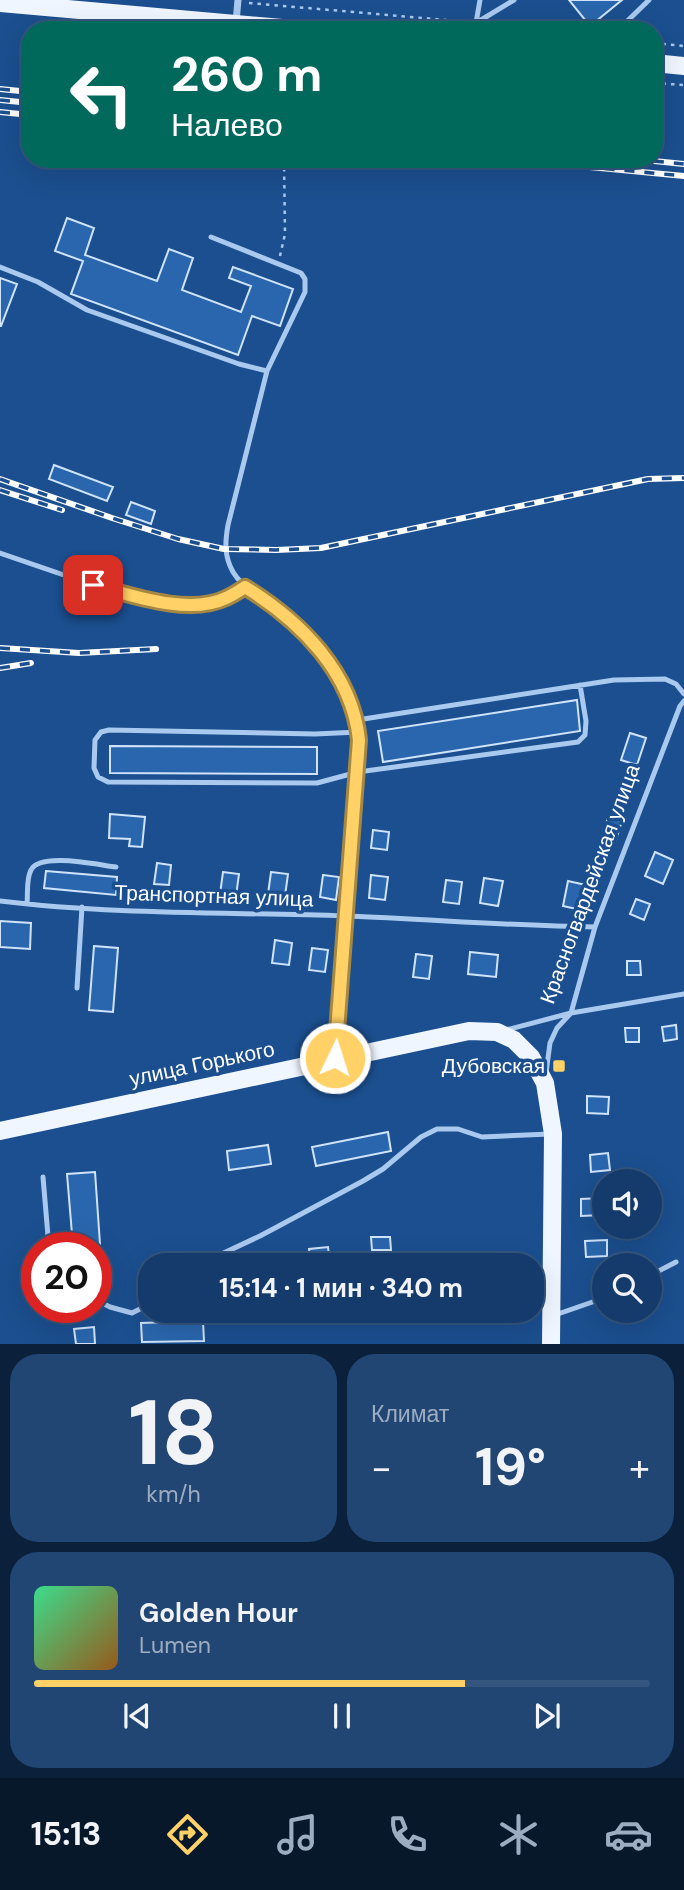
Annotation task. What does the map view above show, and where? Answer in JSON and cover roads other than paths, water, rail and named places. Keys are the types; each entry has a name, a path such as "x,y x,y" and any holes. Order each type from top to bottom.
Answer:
{"main road":[{"path":"0,3 59,5 216,21"},
{"path":"663,64 684,66"},
{"name":"улица Горького","path":"0,1131 469,1031 497,1032"},
{"path":"497,1032 514,1040 531,1057 545,1083 553,1134 551,1344"}],"street":[{"path":"236,21 238,1"}],"lane":[{"path":"476,21 480,0"},
{"path":"479,21 514,0"},
{"path":"627,21 649,0"},
{"path":"211,237 301,273 306,285 306,292 267,371 224,549 232,571 245,587 266,600 298,627 317,648 343,684 357,720 358,772 344,916 335,1058"},
{"path":"0,267 38,282 87,310 239,364 267,371"},
{"path":"0,553 93,585 162,602 199,605 225,599 245,587"},
{"path":"357,720 614,680 665,679 676,684 684,694"},
{"path":"359,732 315,734 109,730 101,732 95,740 94,768 99,777 108,782 317,783 358,772 578,741 585,735 586,721 580,685"},
{"name":"Красногвардейская улица","path":"545,1083 550,1043 557,1028 571,1013 595,927 684,701"},
{"path":"27,904 29,874 32,867 43,861 116,867"},
{"name":"Транспортная улица","path":"0,901 261,915 595,927"},
{"path":"77,988 82,907"},
{"name":"улица Горького","path":"497,1032 571,1013 684,993"},
{"path":"224,1253 363,1181 383,1169 421,1137 437,1129 458,1129 482,1137 553,1134"},
{"path":"43,1177 48,1232"},
{"path":"662,1269 676,1262"},
{"path":"552,1316 592,1302"},
{"path":"112,1308 132,1313 138,1310"}],"railway":[{"path":"0,89 21,91"},
{"path":"0,100 21,102"},
{"path":"0,112 21,114"},
{"path":"663,162 684,164"},
{"path":"600,168 684,176"},
{"path":"0,479 178,539 224,549 276,550 321,548 648,479 684,478"},
{"path":"0,490 62,510"},
{"path":"0,648 79,653 156,649"},
{"path":"0,668 31,663"}],"place":[{"name":"Дубовская","path":"559,1066"}]}
